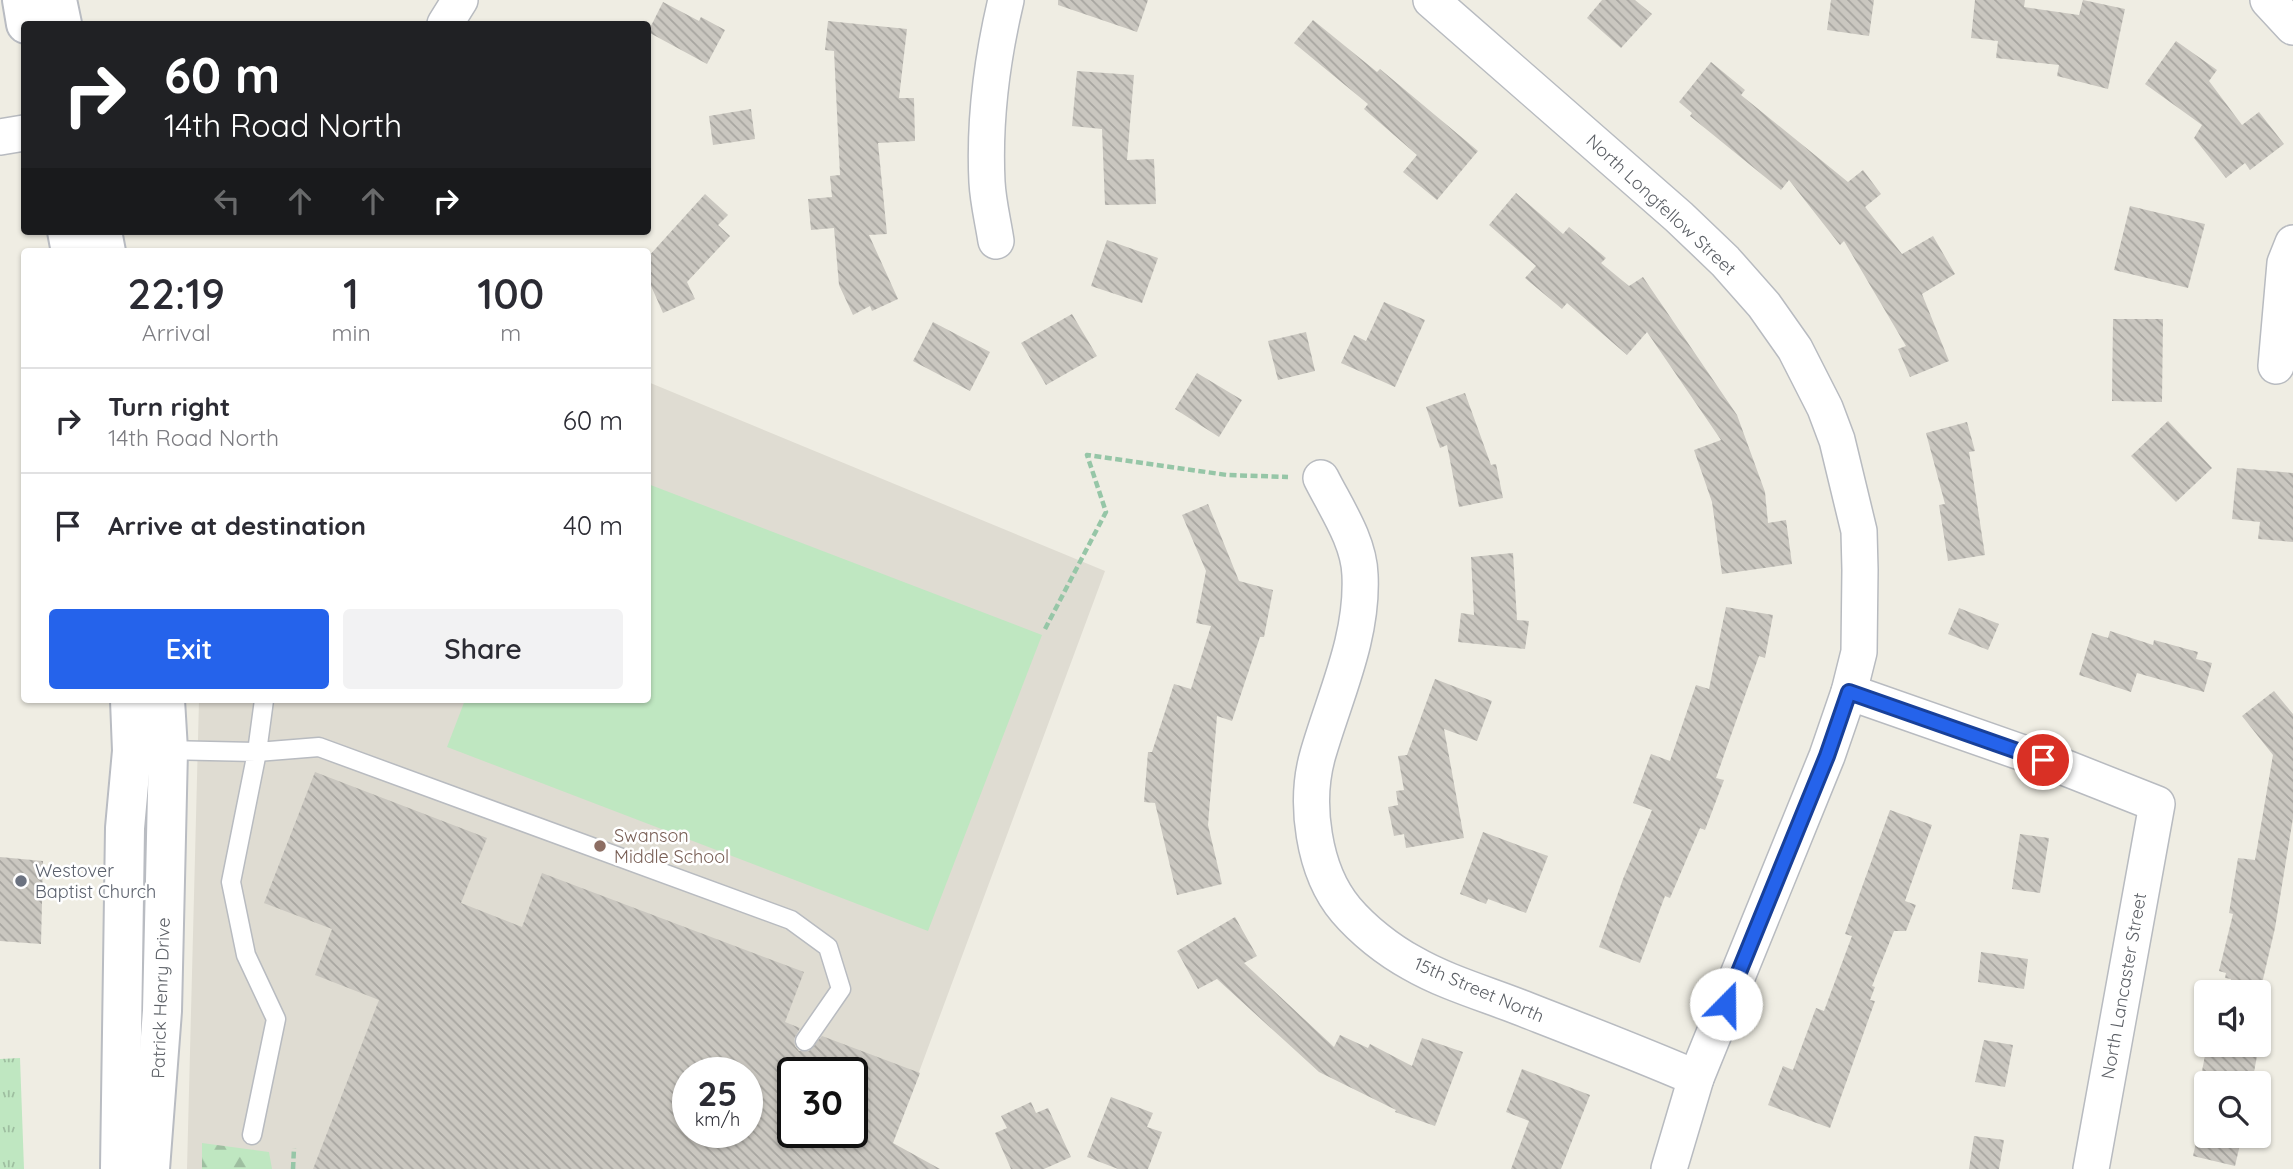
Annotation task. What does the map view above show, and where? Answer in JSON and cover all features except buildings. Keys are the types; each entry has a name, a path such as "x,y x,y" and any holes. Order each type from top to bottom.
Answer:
{"street":[{"path":"22,0 26,21"},
{"path":"57,0 61,21"},
{"path":"996,241 988,182 988,108 1006,0"},
{"path":"2268,0 2293,27"},
{"name":"North Longfellow Street","path":"1450,5 1679,217 1725,261 1764,305 1795,349 1825,408 1859,531 1859,652 1849,692 1827,756 1696,1078 1669,1169"},
{"path":"0,138 21,134"},
{"path":"2276,366 2285,263 2293,243"},
{"name":"15th Street North","path":"1321,478 1352,540 1360,573 1358,620 1346,670 1317,756 1311,795 1321,867 1345,909 1370,934 1411,963 1696,1078"},
{"name":"North Lancaster Street","path":"1849,692 2066,768 2157,804 2091,1169"},
{"name":"Patrick Henry Drive","path":"131,703 150,750 162,1011 150,1169"},
{"name":"Patrick Henry Drive","path":"120,1169 125,828 164,703"}],"lane":[{"path":"252,1135 276,1019 246,955 230,882 257,752 264,703"},
{"path":"150,750 257,752 319,747 791,920 828,947 841,989 804,1041"}],"path":[{"path":"1045,629 1106,512 1087,455 1227,475 1321,478"},
{"path":"293,1169 295,1148"}],"shaded area":[{"name":"Swanson Middle School","path":"651,383 1105,571 883,1169 187,1169 199,703 651,703"}],"green space":[{"path":"651,485 1042,635 928,931 447,747 464,703 651,703"},
{"path":"20,1058 24,1169 0,1169 0,1059"},
{"path":"202,1143 269,1152 272,1169 202,1169"}],"place":[{"name":"Swanson Middle School","path":"600,846"},
{"name":"Westover Baptist Church","path":"21,881"}],"route":[{"path":"1726,1004 1827,756 1849,692 2043,760"}]}
